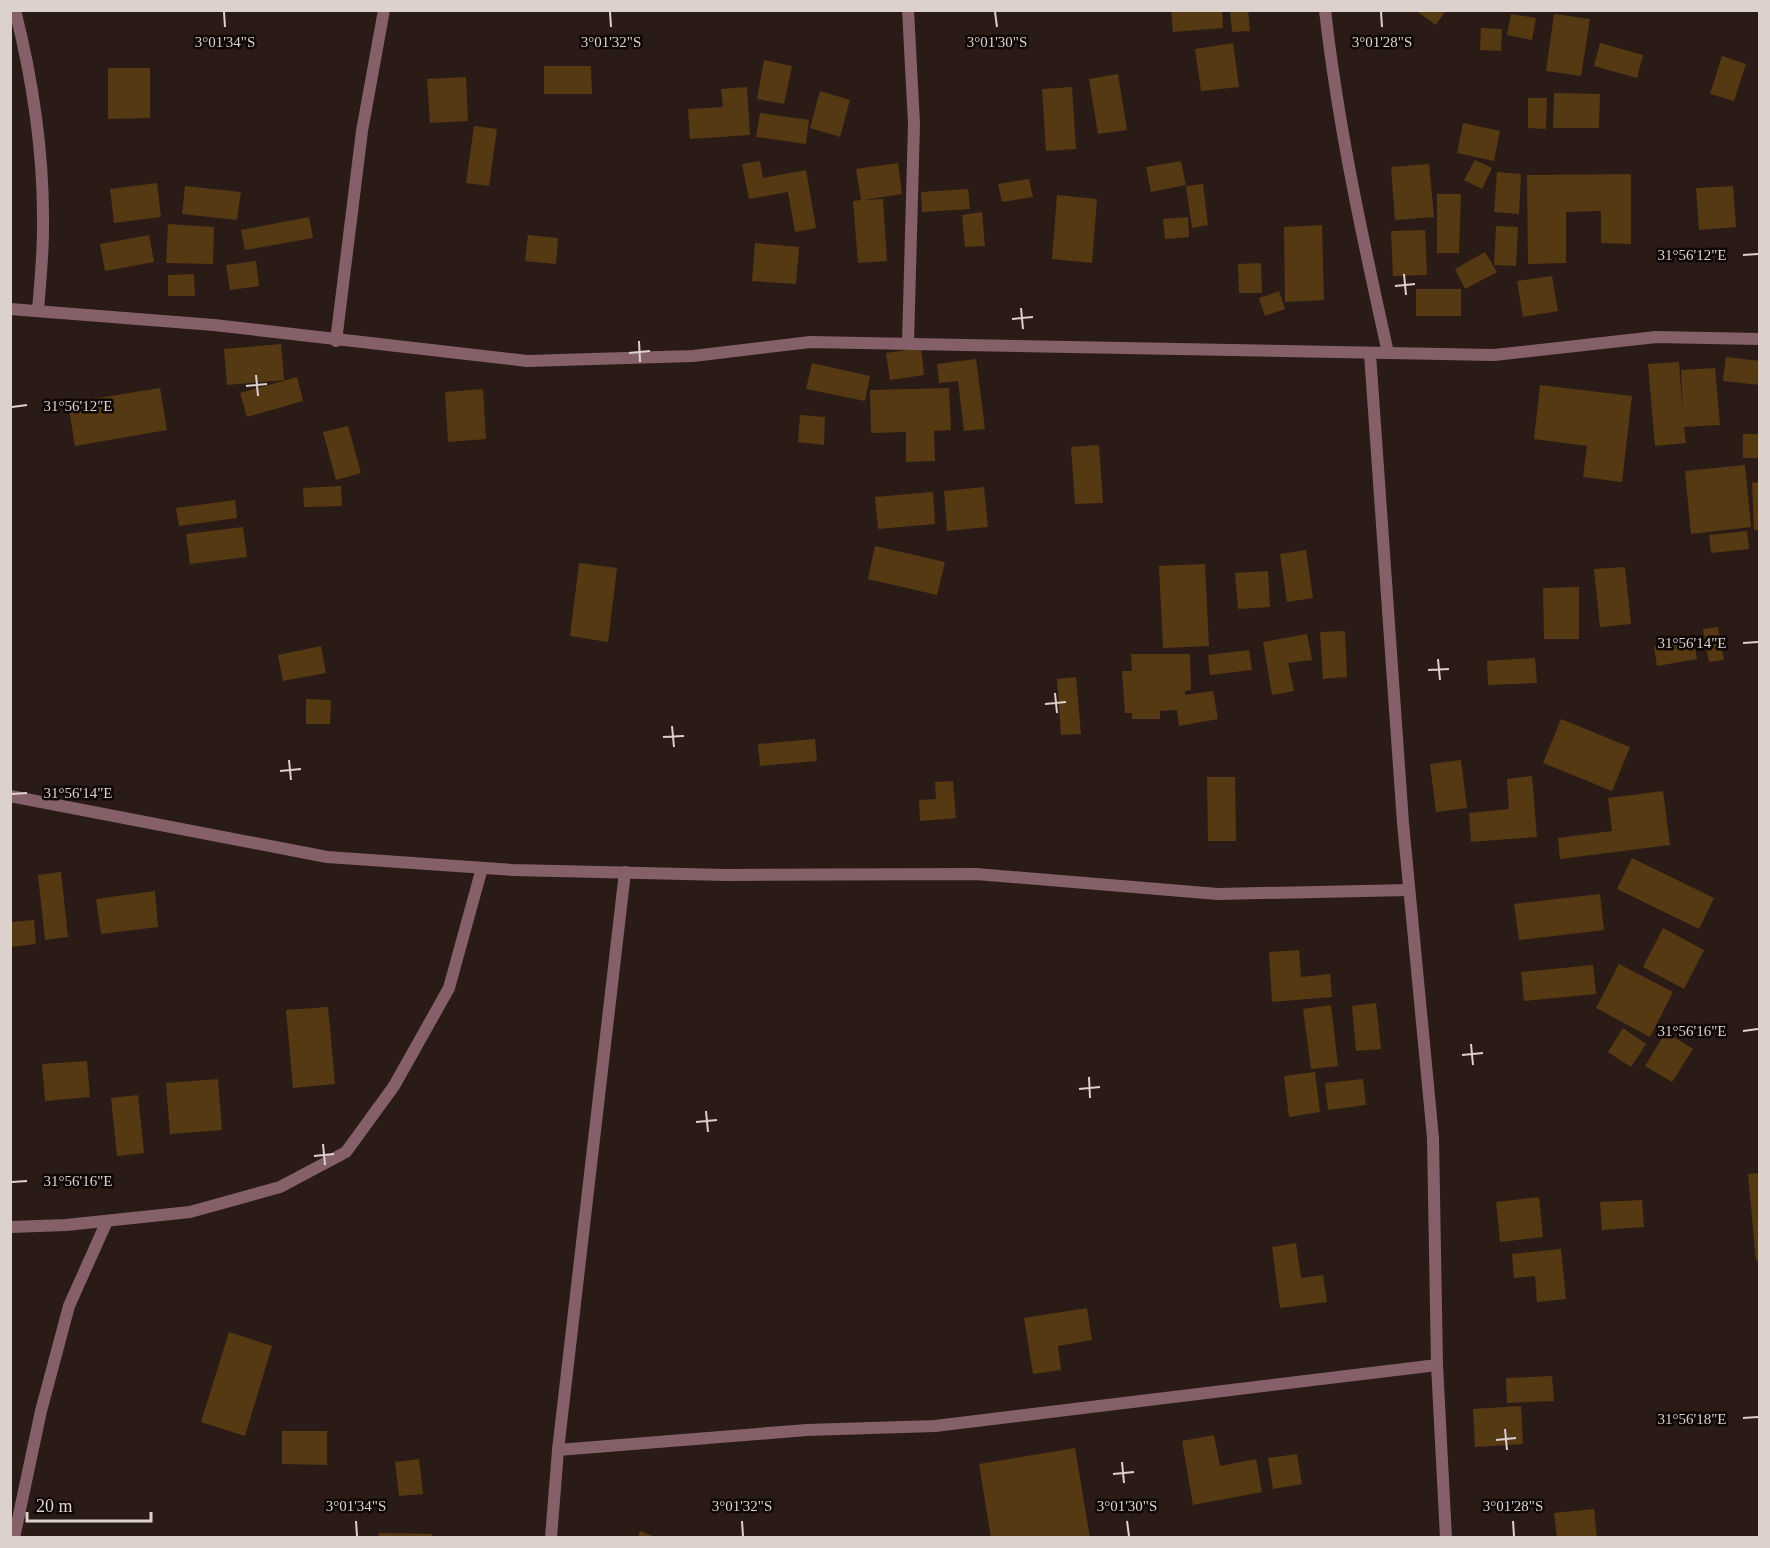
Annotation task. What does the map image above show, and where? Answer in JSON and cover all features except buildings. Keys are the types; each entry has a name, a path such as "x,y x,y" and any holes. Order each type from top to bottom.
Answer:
{"street":[{"path":"336,341 362,131 384,10"},
{"path":"908,10 914,124 908,343"},
{"path":"1325,10 1332,69 1358,217 1388,353"},
{"path":"14,14 27,55 38,139 43,228 38,311"},
{"path":"10,309 214,325 336,341 528,361 693,356 810,342 1494,355 1656,337 1760,339"},
{"path":"1370,354 1409,890 1433,1138 1437,1365 1446,1538"},
{"path":"10,795 135,822 327,857 482,868 727,875 976,874 1218,894 1409,890"},
{"path":"10,1227 107,1221 190,1212 280,1187 346,1152 394,1086 449,988 482,868"},
{"path":"551,1538 558,1450 625,873"},
{"path":"14,1538 41,1412 69,1306 107,1221"},
{"path":"558,1450 807,1430 935,1426 1437,1365"}]}
